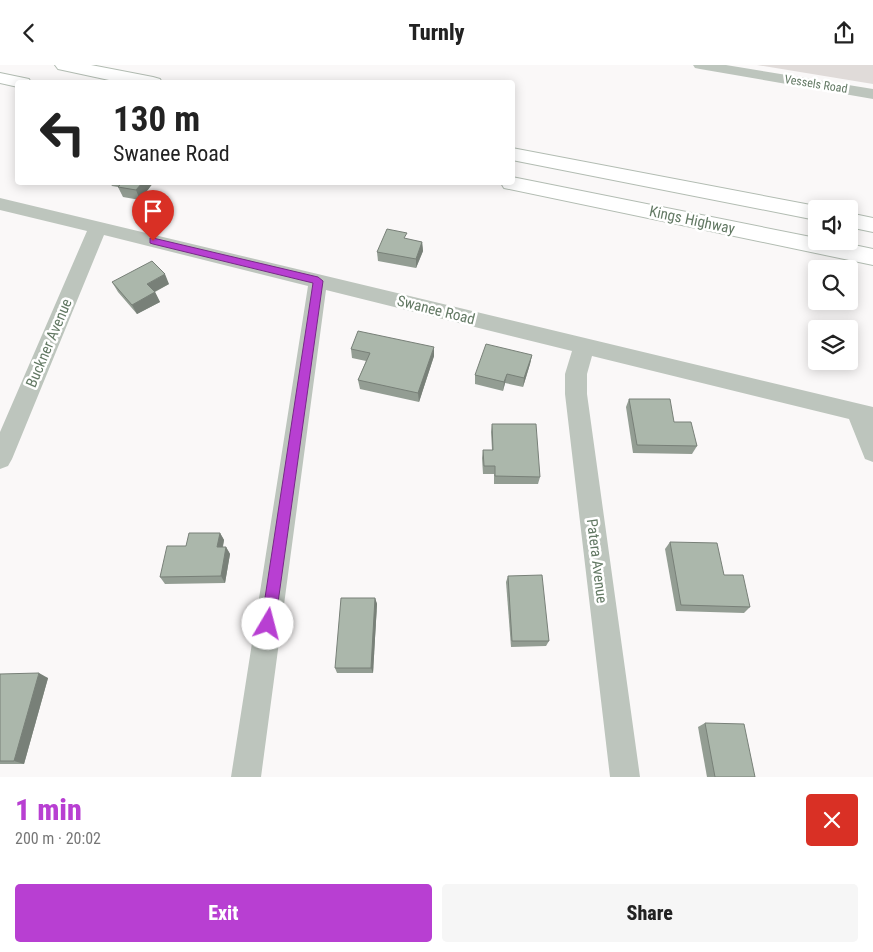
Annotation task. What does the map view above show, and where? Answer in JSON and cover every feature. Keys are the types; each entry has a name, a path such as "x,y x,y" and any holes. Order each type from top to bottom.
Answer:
{"main road":[{"path":"64,65 137,80"},
{"path":"0,78 15,81"},
{"name":"Kings Highway","path":"515,154 808,211"},
{"name":"Kings Highway","path":"515,184 873,257"},
{"path":"858,222 873,225"}],"street":[{"name":"Vessels Road","path":"700,65 873,94"},
{"name":"Swanee Road","path":"0,204 865,414"},
{"name":"Buckner Avenue","path":"0,459 98,227"},
{"path":"246,777 318,281"},
{"name":"Patera Avenue","path":"584,346 576,374 576,394 625,777"},
{"path":"865,414 873,451"}],"shaded area":[{"path":"757,65 873,65 873,84"}],"building":[{"path":"120,185 140,185 136,190 118,187"},
{"path":"387,229 407,233 404,238 422,242 416,259 377,252"},
{"path":"152,261 165,274 147,284 155,292 132,305 112,282"},
{"path":"358,331 434,347 418,393 358,380 370,353 351,349"},
{"path":"486,344 532,355 524,378 507,374 504,382 475,375"},
{"path":"629,399 670,399 674,422 691,422 697,446 637,445"},
{"path":"492,424 536,424 540,477 495,476 495,466 484,466 483,450 493,450"},
{"path":"189,533 220,533 217,547 226,547 221,576 160,577 167,546 186,546"},
{"path":"670,542 717,543 724,575 743,575 750,607 681,605"},
{"path":"542,575 549,641 512,641 508,576"},
{"path":"341,598 375,598 371,668 335,668"},
{"path":"39,673 14,761 0,761 0,674"},
{"path":"705,723 744,724 755,777 715,777"}],"route":[{"path":"153,241 318,281 268,624"}]}
